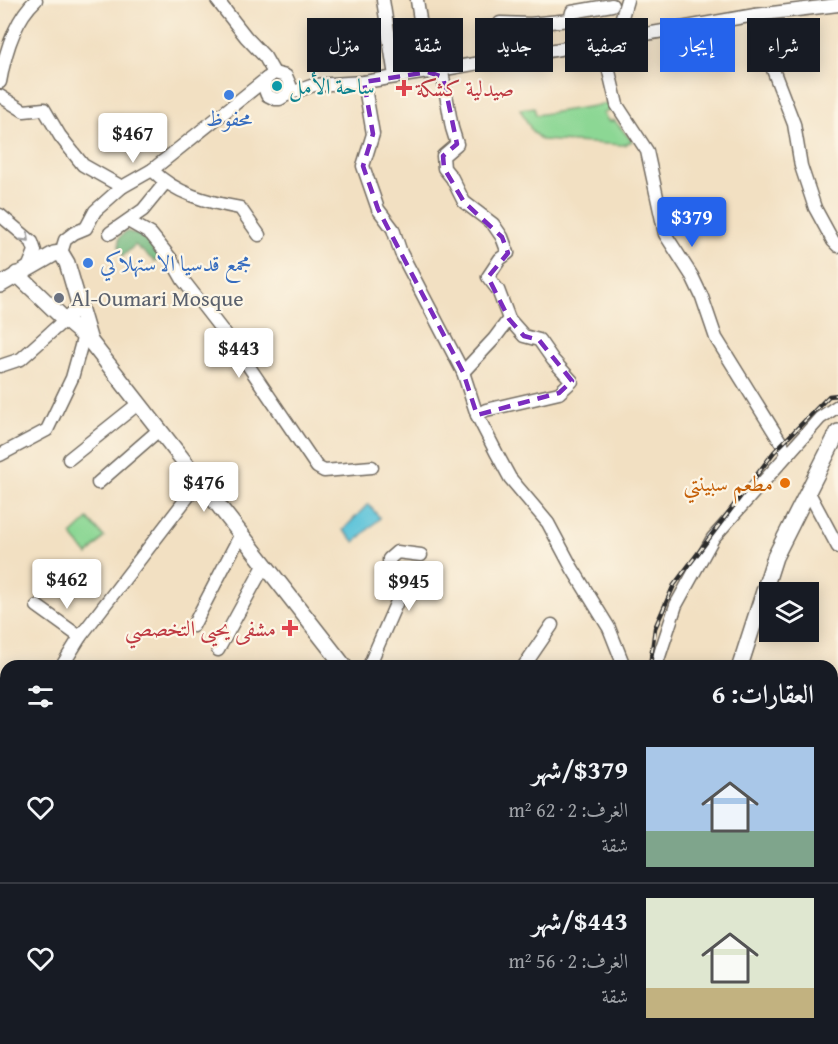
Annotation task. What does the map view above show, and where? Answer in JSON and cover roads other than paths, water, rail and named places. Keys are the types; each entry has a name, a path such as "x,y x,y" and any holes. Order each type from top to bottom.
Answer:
{"main road":[{"path":"0,285 54,254 61,253 68,263 87,338"},
{"path":"22,271 63,319 87,338 339,660"},
{"path":"742,660 775,557 808,491 833,453 838,432"}],"street":[{"path":"0,82 17,24 36,0"},
{"path":"217,0 265,57 276,76 290,85 288,94"},
{"path":"383,0 395,76"},
{"path":"417,0 420,18"},
{"path":"553,22 570,20 572,12 610,3 622,16 627,0"},
{"path":"648,34 755,15 838,5"},
{"path":"755,15 765,49 794,124 801,166 815,208 838,246"},
{"path":"463,66 565,48"},
{"path":"242,99 280,99 314,85 428,72 443,77 457,144 443,156 444,168 452,178 464,202 493,224 502,237 508,253 500,259 488,278 498,290 509,319 524,336 539,340 572,381 559,393 486,410 477,415"},
{"path":"609,72 617,105 646,151 665,234 692,276 716,338 788,453"},
{"path":"270,98 265,91 276,76"},
{"path":"61,253 65,240 86,228 95,211 122,187 152,170 242,99 276,76 314,85"},
{"path":"364,81 373,134 363,166 378,210 393,229 401,253 463,372 477,415 510,478 548,523 609,628 622,660"},
{"path":"0,96 24,111 44,109 60,136 83,165 122,187"},
{"path":"152,170 165,183 209,202 240,208 259,236"},
{"path":"110,233 142,210 165,183"},
{"path":"0,215 33,242 35,251 22,271"},
{"path":"128,221 151,234 171,259 183,280 239,352 317,467 324,471 372,467"},
{"path":"0,366 21,359 80,306"},
{"path":"463,372 509,319"},
{"path":"0,455 46,429 72,378 87,338"},
{"path":"69,459 139,403"},
{"path":"658,660 676,605 713,538 820,418 838,406"},
{"path":"98,483 160,429"},
{"path":"66,660 80,637 200,481"},
{"path":"808,491 838,547"},
{"path":"193,626 241,534"},
{"path":"372,660 402,590 390,575 389,559 397,552 421,555"},
{"path":"218,650 265,564"},
{"path":"37,606 80,637"},
{"path":"528,660 552,625"}],"water":[{"path":"368,504 380,518 355,542 343,530"}],"railway":[{"path":"651,660 655,628 674,585 774,452 829,396 838,395"}],"place":[{"name":"ساحة الأمل","path":"277,86"},
{"name":"صيدلية كشكة","path":"404,88"},
{"name":"محفوظ","path":"229,95"},
{"name":"مجمع قدسيا الاستهلاكي","path":"88,263"},
{"name":"Al-Oumari Mosque","path":"59,298"},
{"name":"مطعم سبينتي","path":"785,483"},
{"name":"مشفى يحيى التخصصي","path":"290,628"}]}
